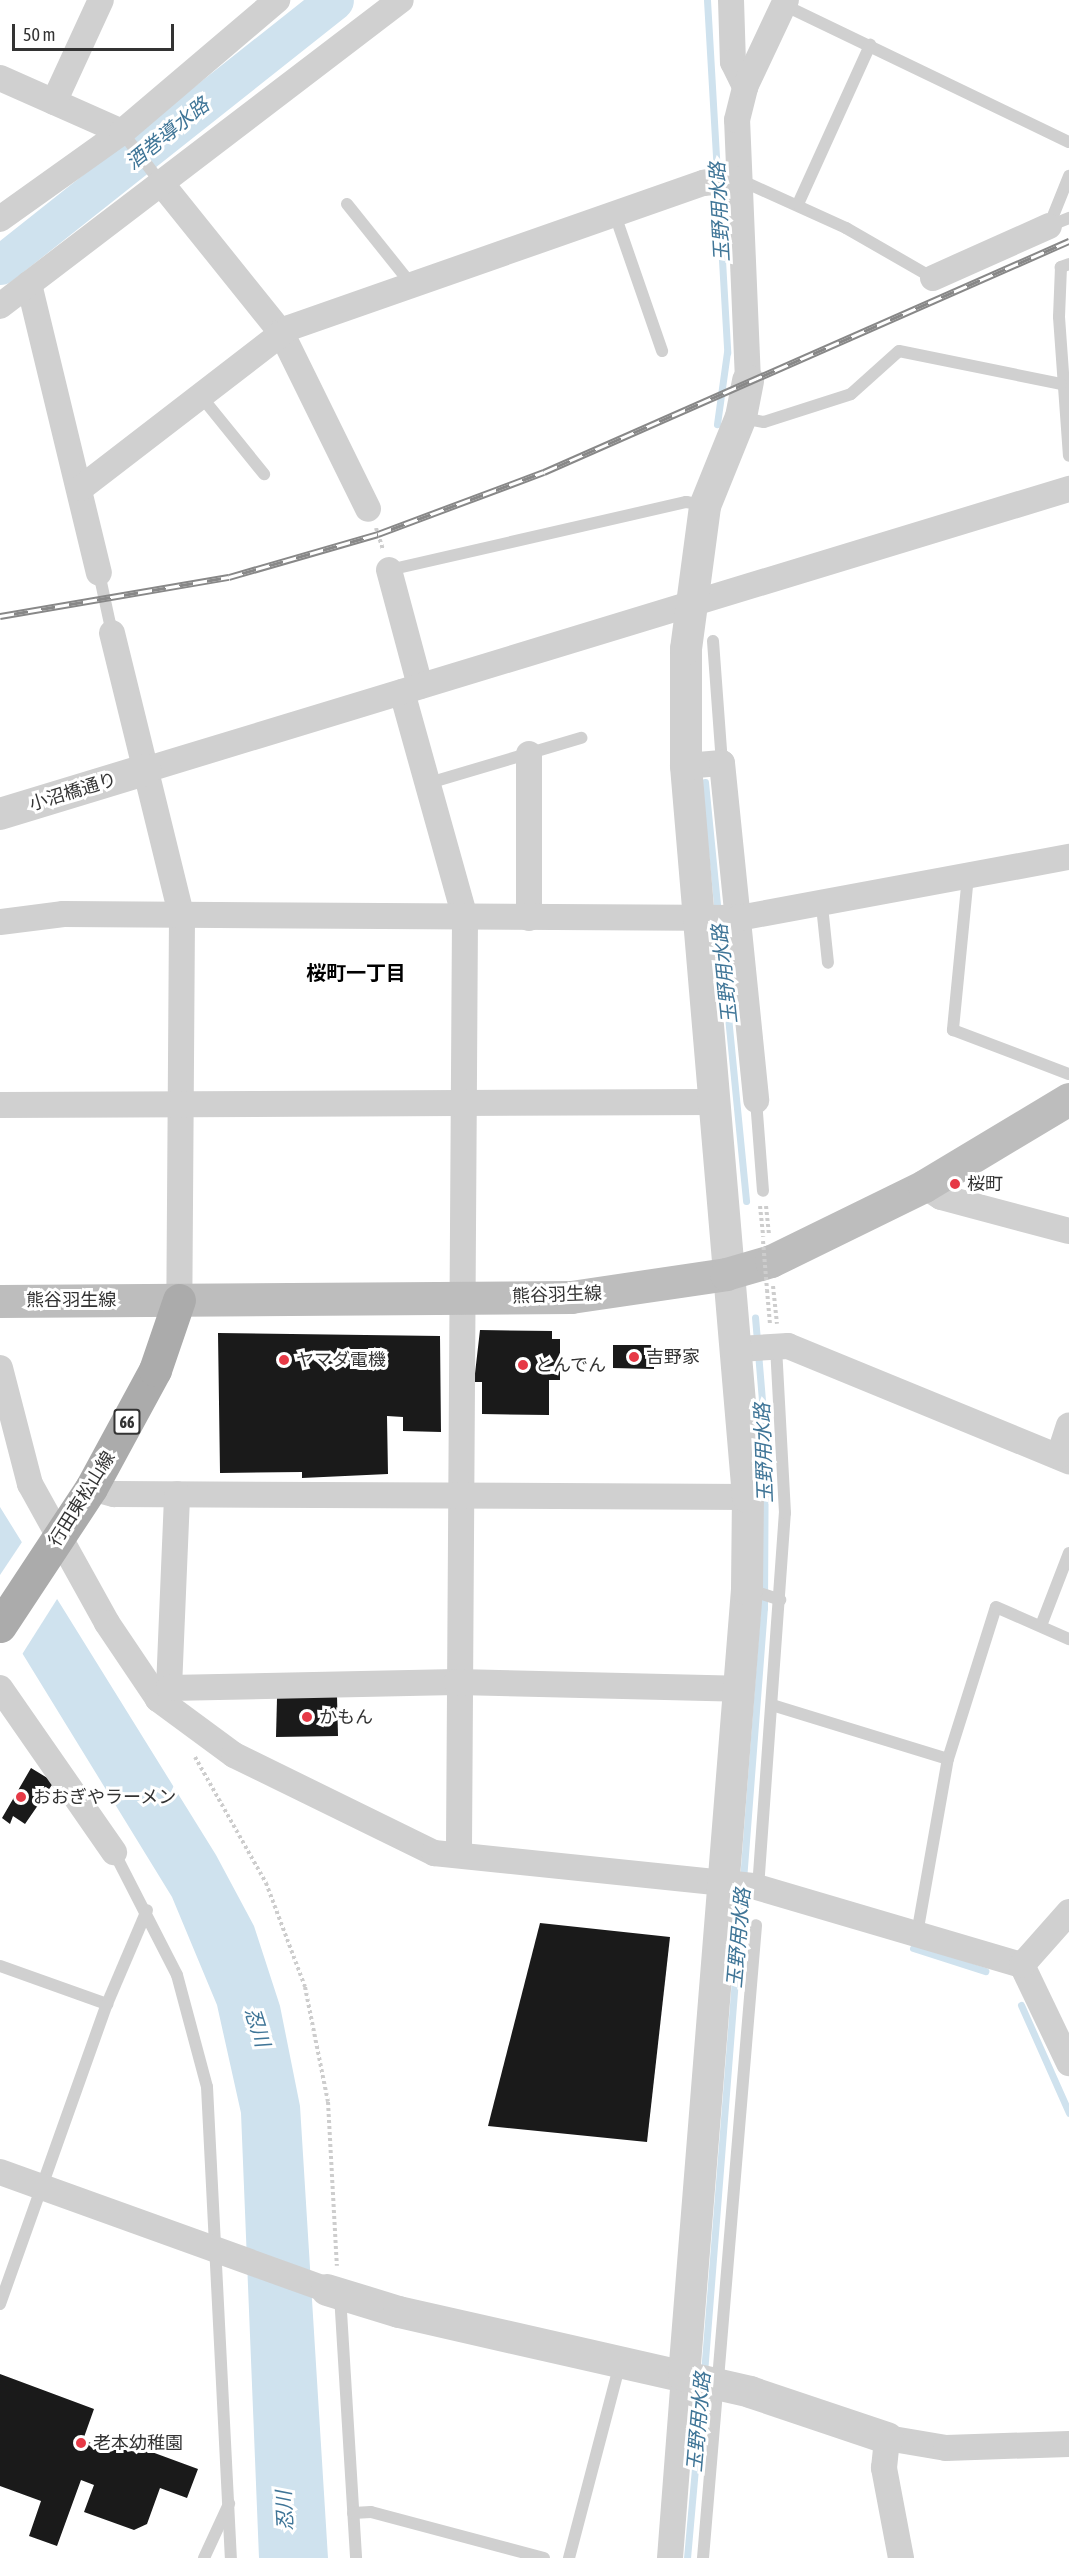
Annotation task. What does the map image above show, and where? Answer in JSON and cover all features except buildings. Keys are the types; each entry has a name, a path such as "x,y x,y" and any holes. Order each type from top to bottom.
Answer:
{"main road":[{"name":"熊谷羽生線","path":"0,1301 571,1297 726,1274 771,1261 924,1186 1069,1099"},
{"name":"行田東松山線","path":"0,1626 91,1488 155,1370 179,1300"}],"street":[{"path":"0,219 127,137 277,0"},
{"path":"0,306 157,177 401,0"},
{"path":"731,0 733,63 745,87"},
{"path":"54,102 95,2"},
{"path":"756,1100 686,766 690,605 705,506 741,417 748,381 721,181 745,87 785,2"},
{"path":"0,78 127,137"},
{"path":"157,177 281,332 368,509"},
{"path":"81,488 281,332 615,215 721,181"},
{"path":"933,278 1059,222"},
{"path":"28,284 81,488 99,573"},
{"path":"146,770 1069,489"},
{"path":"389,570 429,783 465,918 457,1682 459,1855"},
{"path":"112,633 182,917 179,1300"},
{"path":"529,754 529,918"},
{"path":"670,2558 702,2380 742,1885 738,1689 752,1590 741,1349 726,1274 715,1102 722,763 686,766"},
{"name":"小沼橋通り","path":"0,814 146,770"},
{"path":"0,922 63,914 182,917 719,918 822,906 1069,857"},
{"path":"0,1105 715,1102"},
{"path":"924,1186 940,1197 1069,1231"},
{"path":"741,1349 773,1337 1064,1459 1069,1426"},
{"path":"0,1368 30,1484 56,1542 163,1694 234,1755 434,1853 742,1885 1022,1965 1069,2063"},
{"path":"91,1488 177,1494 748,1497"},
{"path":"163,1694 177,1494"},
{"path":"163,1694 457,1682 738,1689"},
{"path":"0,1688 114,1852"},
{"path":"1022,1965 1069,1912"},
{"path":"0,2172 224,2254 620,2363 702,2380 887,2438 965,2448 1069,2444"},
{"path":"887,2438 884,2468 901,2558"}],"lane":[{"path":"785,2 1069,142"},
{"path":"798,204 870,45"},
{"path":"127,137 157,177"},
{"path":"1059,222 1069,176"},
{"path":"721,181 798,204 933,278"},
{"path":"346,204 412,285"},
{"path":"615,215 662,351"},
{"path":"1069,264 1061,267 1062,384 1069,456"},
{"path":"741,417 764,422 851,394 899,351 1062,384"},
{"path":"200,395 264,474"},
{"path":"389,570 686,502 705,506"},
{"path":"99,573 112,633"},
{"path":"712,641 722,763"},
{"path":"429,783 582,738"},
{"path":"968,876 953,1030 1069,1074"},
{"path":"822,906 828,963"},
{"path":"756,1100 762,1197"},
{"path":"742,1885 772,1705 785,1513 773,1337"},
{"path":"1042,1623 1069,1552"},
{"path":"752,1590 779,1600"},
{"path":"917,1934 948,1759 996,1607 1042,1623 1069,1639"},
{"path":"772,1705 948,1759"},
{"path":"114,1852 147,1910 200,2044 213,2122 224,2254 231,2558"},
{"path":"0,2304 107,2004 141,1914 147,1910"},
{"path":"703,2558 702,2380 756,1924"},
{"path":"0,1966 107,2004"},
{"path":"335,2285 356,2558"},
{"path":"569,2558 620,2363"},
{"path":"204,2558 229,2504"},
{"path":"352,2513 371,2512 544,2558"}],"path":[{"path":"368,509 389,570"},
{"path":"762,1197 769,1241"},
{"path":"762,1197 773,1337"},
{"path":"773,1282 773,1337"},
{"path":"190,1749 266,1883 305,1987 328,2102 335,2285"}],"water":[{"name":"忍川","path":"0,1507 216,1855 254,1926 280,2006 300,2106 328,2558 259,2558 241,2113 217,2005 172,1897 0,1617"}],"pier":[{"path":"24,1539 59,1596 21,1656 0,1622 0,1575"}],"waterway":[{"name":"酒巻導水路","path":"0,265 334,0"},
{"name":"玉野用水路","path":"707,0 727,352 717,424"},
{"name":"玉野用水路","path":"705,782 746,1201"},
{"name":"玉野用水路","path":"743,1880 764,1608 765,1436 755,1317"},
{"name":"玉野用水路","path":"704,2373 742,1891"},
{"path":"913,1948 985,1971"},
{"path":"1021,2005 1069,2113"},
{"name":"玉野用水路","path":"687,2558 702,2390"}],"railway":[{"path":"0,616 229,577 378,534 544,472 1069,241"}],"place":[{"name":"桜町","path":"955,1184"},
{"name":"吉野家","path":"634,1357"},
{"name":"ヤマダ電機","path":"284,1360"},
{"name":"とんでん","path":"523,1365"},
{"name":"かもん","path":"307,1717"},
{"name":"おおぎやラーメン","path":"21,1797"},
{"name":"老本幼稚園","path":"81,2443"}],"district":[{"name":"桜町一丁目","path":"356,972"}]}
